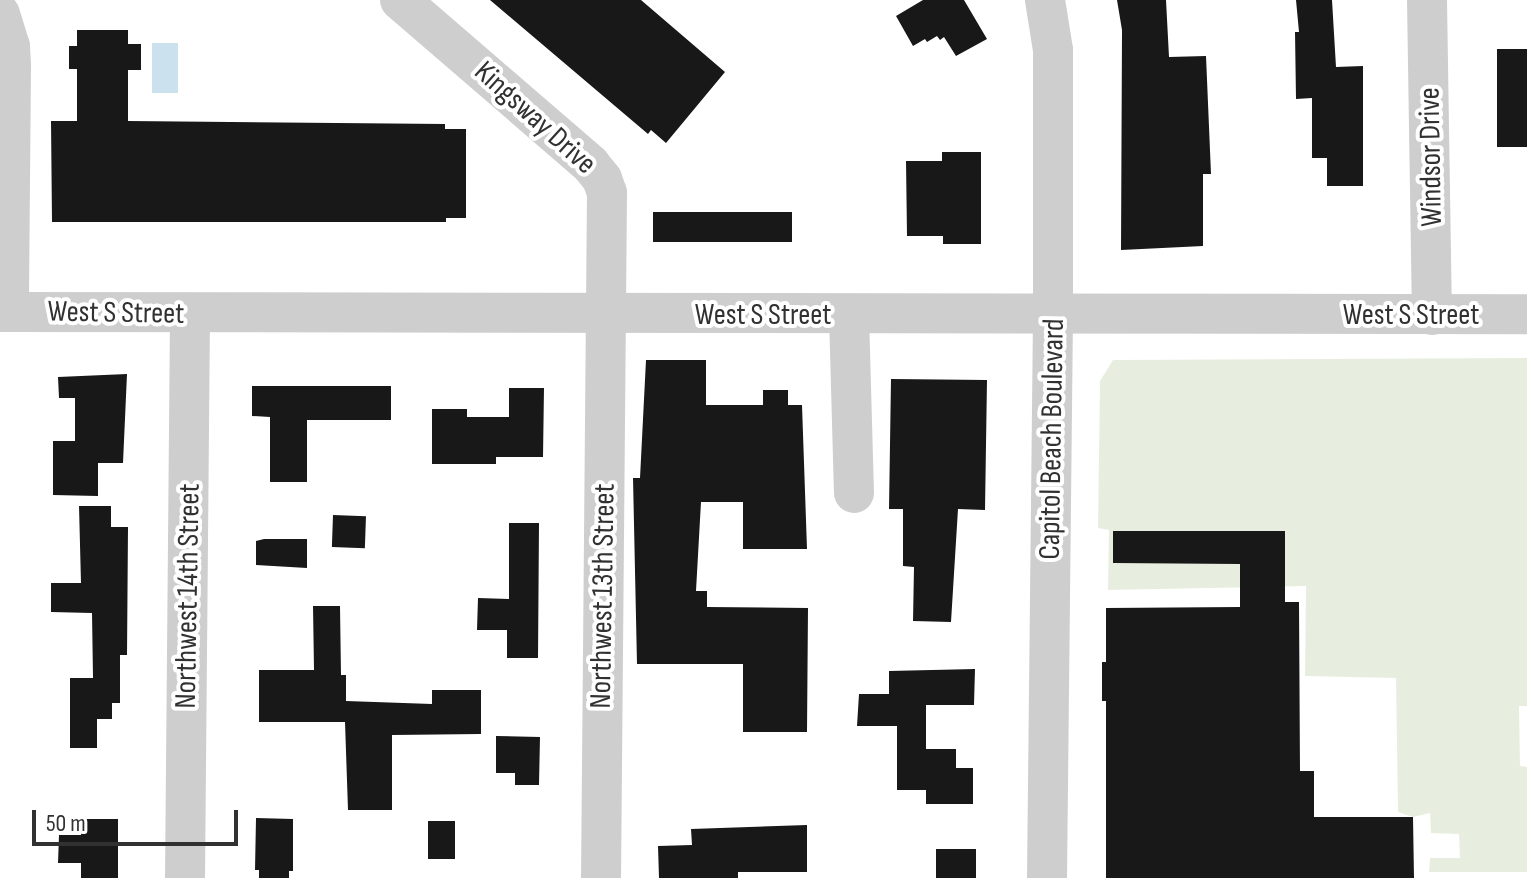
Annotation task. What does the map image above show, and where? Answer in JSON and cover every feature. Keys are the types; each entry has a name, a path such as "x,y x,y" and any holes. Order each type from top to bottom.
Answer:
{"street":[{"name":"Kingsway Drive","path":"400,0 557,134 602,179 607,212 607,315"},
{"name":"Capitol Beach Boulevard","path":"1045,0 1053,50 1047,878"},
{"name":"Windsor Drive","path":"1427,0 1432,315"},
{"path":"0,14 10,46 11,67 5,312"},
{"name":"West S Street","path":"5,312 1527,314"},
{"name":"Northwest 14th Street","path":"185,878 190,314"},
{"name":"Northwest 13th Street","path":"601,878 607,315"},
{"path":"849,315 854,493"}],"green space":[{"path":"1527,358 1527,706 1519,706 1520,766 1527,767 1527,872 1429,872 1430,858 1460,858 1459,834 1431,833 1430,813 1413,817 1398,812 1396,678 1305,676 1306,586 1108,590 1109,530 1098,528 1100,381 1113,360"}],"water":[{"path":"152,43 178,43 178,93 152,93"}],"building":[{"path":"490,0 641,0 725,72 666,143 651,130 648,134"},
{"path":"923,0 964,0 987,39 956,56 944,37 940,40 937,36 927,42 925,39 913,46 896,16"},
{"path":"1117,0 1166,0 1169,57 1206,56 1211,174 1203,174 1203,246 1121,250 1122,30"},
{"path":"1296,0 1332,0 1336,67 1363,66 1363,186 1327,186 1327,158 1312,158 1312,98 1296,99 1295,32 1299,32"},
{"path":"77,30 128,30 128,44 141,44 141,70 128,70 128,121 445,124 445,129 466,129 466,218 446,218 446,222 52,222 51,121 77,121 77,69 69,69 69,46 77,46"},
{"path":"1497,49 1527,49 1527,147 1497,147"},
{"path":"942,152 981,152 981,244 943,244 943,236 907,236 906,161 942,161"},
{"path":"653,212 792,212 792,242 653,242"},
{"path":"646,360 706,360 706,405 763,405 763,390 788,390 788,405 802,405 807,549 743,549 743,502 701,502 696,591 707,591 707,607 808,608 807,732 743,732 743,664 637,664 633,478 640,478"},
{"path":"127,374 123,463 98,463 98,496 53,495 53,441 75,441 75,398 59,398 58,377"},
{"path":"891,379 987,380 985,510 958,509 951,622 913,621 914,567 903,566 903,509 889,509"},
{"path":"252,386 391,386 391,420 307,420 307,482 270,482 270,417 252,416"},
{"path":"509,388 544,388 543,457 496,457 496,464 432,464 432,409 467,409 467,417 509,417"},
{"path":"79,506 111,506 111,527 128,527 127,655 120,655 120,703 112,703 112,719 97,719 97,748 70,748 70,678 93,678 92,613 51,612 51,583 81,583"},
{"path":"333,515 366,516 365,548 332,547"},
{"path":"509,523 539,523 538,658 507,658 507,630 477,630 478,598 509,599"},
{"path":"1113,531 1285,531 1285,602 1299,602 1300,771 1314,771 1314,817 1413,817 1414,878 1106,878 1106,701 1102,701 1102,662 1106,662 1106,608 1240,607 1240,564 1113,563"},
{"path":"307,539 307,568 256,565 256,541"},
{"path":"313,606 340,606 341,675 346,675 346,701 432,704 432,690 481,690 481,734 392,735 392,810 348,810 345,722 259,722 259,670 314,670"},
{"path":"975,669 974,705 926,705 926,749 956,749 956,768 973,768 973,804 926,804 926,790 897,790 897,726 857,726 859,694 889,694 889,671"},
{"path":"496,736 540,737 539,785 515,785 515,773 496,773"},
{"path":"256,818 293,819 293,871 289,871 289,878 259,878 259,870 255,870"},
{"path":"81,819 118,819 118,878 81,878 81,863 58,863 59,835 81,835"},
{"path":"428,821 455,821 455,859 428,859"},
{"path":"807,825 807,872 738,872 738,878 659,878 658,846 692,845 691,829"},
{"path":"936,849 976,849 976,878 936,878"}]}
